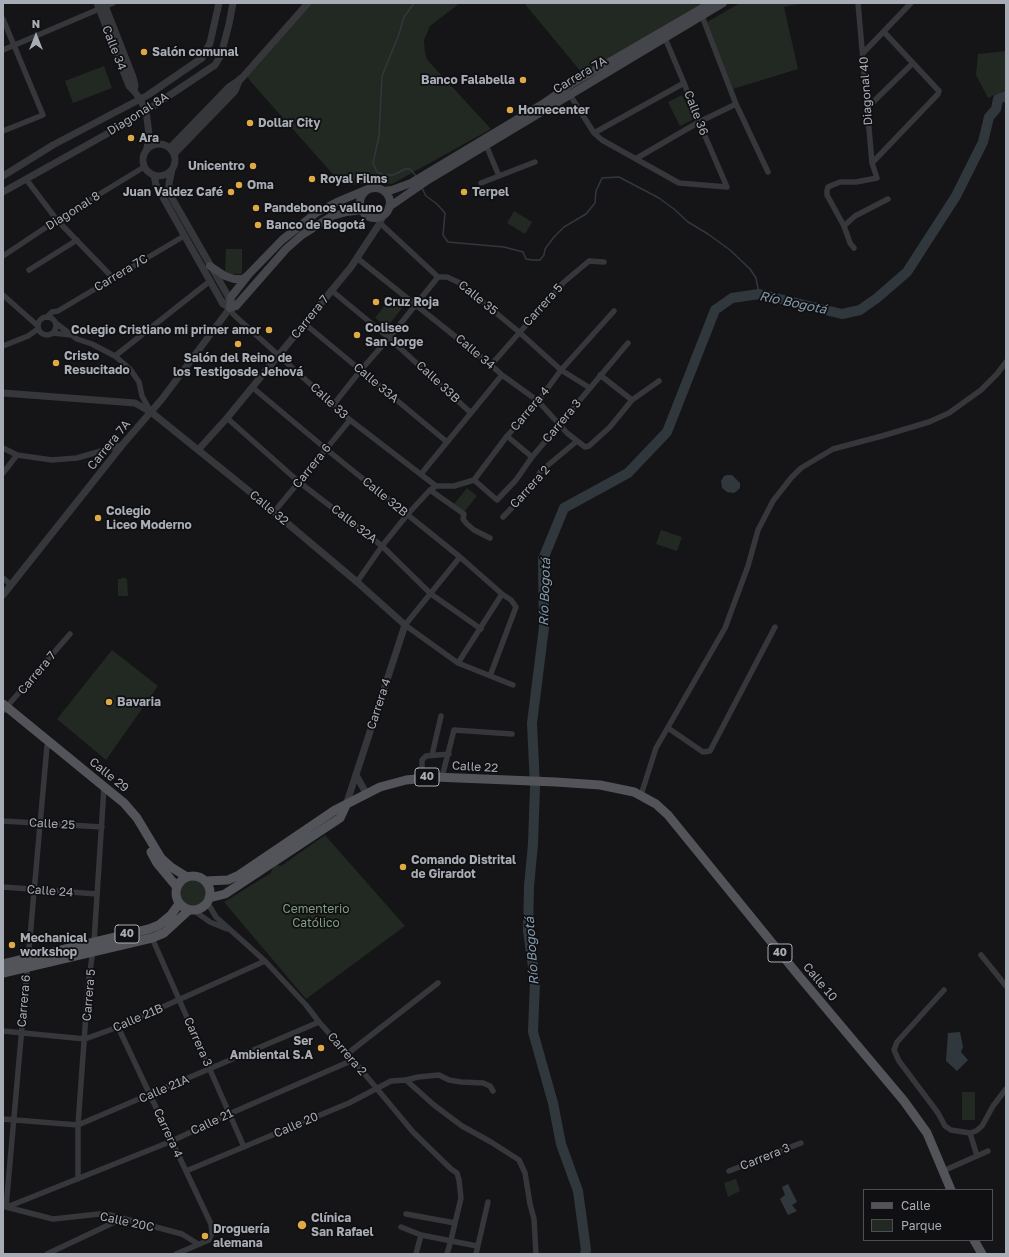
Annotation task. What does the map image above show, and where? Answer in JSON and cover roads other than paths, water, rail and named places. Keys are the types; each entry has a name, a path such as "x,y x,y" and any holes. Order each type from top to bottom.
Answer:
{"main road":[{"name":"Carrera 7A","path":"389,207 413,185 541,105 573,83 711,3"},
{"name":"Carrera 7A","path":"426,177 486,145 723,3"},
{"name":"Carrera 7A","path":"384,191 413,185"},
{"path":"378,188 384,191 390,200 389,207 382,219 372,217 364,213 360,204 361,196 368,189 378,188"},
{"name":"Carrera 7A","path":"362,210 332,216 302,235 286,249 236,306 230,308 232,297 252,272 282,240 316,213 368,189"},
{"path":"210,266 225,276 234,279 243,279 252,272"},
{"name":"Calle 29","path":"4,708 47,746 104,790 124,803 137,818 161,858 171,867 187,877"},
{"name":"Calle 29","path":"4,708 104,790 132,820 157,863 177,887"},
{"name":"Calle 22","path":"205,881 228,880 239,875 335,810 346,806 366,793 386,785 420,777 558,782"},
{"name":"Calle 10","path":"558,782 600,785 634,792 656,804 668,815 799,976 904,1101 927,1133 951,1189"},
{"name":"Calle 22","path":"208,900 225,894 340,818 346,806"},
{"path":"187,877 179,883 176,893 179,904 191,910"},
{"name":"40","path":"187,877 196,877 205,881"},
{"path":"205,881 210,889 208,900"},
{"name":"40","path":"94,947 152,938 164,933 191,910 201,908 208,900"},
{"name":"40","path":"3,973 28,963 94,947 160,925 171,915 179,904"},
{"name":"40","path":"3,964 28,963"},
{"path":"975,1241 982,1254"}],"street":[{"path":"3,50 101,5 113,3"},
{"name":"Diagonal 8A","path":"3,176 52,145 140,99 202,58 210,43 219,3"},
{"name":"Diagonal 8A","path":"3,192 146,111 215,64 221,55 230,24 233,3"},
{"path":"172,151 235,91 240,79 308,3"},
{"name":"Diagonal 40","path":"844,226 827,196 828,187 840,182 856,182 877,178 872,163 858,3"},
{"path":"863,53 912,3"},
{"name":"Calle 34","path":"101,5 133,77 135,84 134,91 146,111 149,134 148,148"},
{"path":"702,16 736,104 768,172"},
{"path":"3,19 43,115 3,131"},
{"path":"872,163 938,94 939,91 884,32"},
{"name":"Calle 36","path":"637,158 679,183 727,187 665,38"},
{"path":"867,108 913,63"},
{"path":"594,133 684,83"},
{"path":"570,95 594,133 602,140 637,158 699,122 736,104"},
{"path":"149,134 157,144"},
{"path":"157,144 166,145 172,151 175,163 172,170 162,176 154,175 144,167 143,157 148,148 157,144"},
{"path":"486,145 499,176"},
{"path":"481,183 536,162"},
{"name":"Diagonal 8","path":"3,256 57,220 144,167"},
{"name":"Calle 33","path":"172,170 169,183 169,193 228,296 230,308 233,314 279,354 350,420 436,486"},
{"name":"Calle 33","path":"154,175 156,185 184,236 223,304 230,308"},
{"path":"26,179 57,220 113,278"},
{"path":"854,248 850,243 844,226 855,216 888,199"},
{"name":"Carrera 7","path":"198,450 227,418 305,324 357,258 382,219"},
{"name":"Calle 35","path":"382,219 438,277 447,277 455,280 519,332 561,370 590,388"},
{"name":"Carrera 7C","path":"44,318 184,236"},
{"path":"29,270 77,240"},
{"name":"Calle 34","path":"357,258 416,304 502,375 538,401 584,447 589,446 610,428 632,400"},
{"name":"Carrera 5","path":"491,365 564,282 589,261 604,262"},
{"path":"334,404 360,370 389,338 438,277"},
{"path":"115,356 210,281"},
{"name":"Calle 33B","path":"331,290 389,338 471,413"},
{"path":"3,295 28,318 40,332 46,335"},
{"name":"Carrera 7A","path":"3,595 123,444 151,412 230,308"},
{"path":"54,333 57,328 55,322 58,311"},
{"name":"Carrera 4","path":"474,480 507,436 538,401 561,370 614,311"},
{"path":"28,318 44,318 55,322 77,339 92,344 115,356 130,369 139,382 142,396 151,412"},
{"path":"3,346 28,336 38,328 44,318"},
{"name":"Calle 33A","path":"305,324 447,442"},
{"path":"28,336 54,333 72,335"},
{"name":"Carrera 3","path":"474,480 497,500 516,480 532,457 628,343"},
{"path":"641,795 656,748 725,628 748,566 758,530 773,501 791,478 801,468 833,449 929,422 949,413 981,390 1006,362"},
{"path":"421,474 502,375"},
{"path":"600,375 632,400 658,381"},
{"name":"Calle 32B","path":"252,387 511,600 516,608 490,676"},
{"name":"Calle 32","path":"3,393 136,403 151,412 274,512 357,582 405,625 458,663 512,685"},
{"name":"Calle 32A","path":"227,418 299,482 382,546 431,594 481,628"},
{"name":"Carrera 6","path":"274,512 350,420"},
{"path":"507,436 532,457"},
{"name":"Carrera 2","path":"503,517 529,490 541,471 577,441"},
{"path":"3,448 17,455 52,460 77,458 123,444"},
{"path":"3,473 17,455"},
{"path":"357,582 382,546 430,490 436,486 454,486 474,480"},
{"path":"430,490 464,514 463,519 474,530 490,538"},
{"name":"Carrera 4","path":"346,806 405,625 460,557"},
{"path":"3,578 11,585"},
{"path":"458,663 502,594"},
{"path":"668,728 703,752 710,751 775,627"},
{"name":"Carrera 7","path":"4,708 70,634"},
{"path":"432,755 441,716"},
{"path":"442,777 454,730 512,734"},
{"name":"Carrera 6","path":"5,1208 47,746"},
{"path":"422,770 422,760 426,756 449,754"},
{"path":"356,775 366,793"},
{"name":"Carrera 5","path":"78,1179 78,1125 88,986 94,947 104,790"},
{"name":"Calle 25","path":"3,821 102,827"},
{"name":"Calle 24","path":"3,887 98,894"},
{"name":"Carrera 2","path":"208,900 216,917 265,961 306,1005 413,1132 451,1170 457,1173 461,1198 455,1223"},
{"name":"Carrera 2","path":"191,910 210,922 231,931"},
{"name":"Carrera 3","path":"152,938 244,1147"},
{"path":"981,955 1006,986"},
{"name":"Calle 21B","path":"3,1031 85,1039 118,1027 265,961"},
{"path":"348,1054 438,983"},
{"path":"944,990 897,1042 894,1050 899,1061 938,1112 945,1126 951,1130 970,1133 976,1131 982,1126 1006,1089"},
{"name":"Calle 21A","path":"3,1119 78,1125 319,1022"},
{"name":"Carrera 4","path":"118,1027 211,1224 212,1233 209,1240 198,1244"},
{"name":"Calle 21","path":"5,1208 172,1141 229,1114 353,1060"},
{"name":"Calle 20","path":"186,1171 349,1103 391,1082 439,1075 450,1080 461,1082 484,1083 490,1086 493,1091"},
{"path":"406,1080 434,1105 462,1126 519,1160 525,1173 534,1219 536,1254"},
{"path":"970,1133 977,1156"},
{"name":"Carrera 3","path":"729,1171 801,1143"},
{"path":"943,1171 988,1151"},
{"path":"476,1254 488,1202"},
{"name":"Calle 20C","path":"5,1208 53,1219 99,1214 110,1215 182,1234 198,1244"},
{"path":"406,1214 455,1223 447,1254"},
{"path":"47,1254 121,1219"},
{"path":"401,1228 421,1235 477,1246"},
{"path":"416,1254 421,1235"},
{"path":"176,1254 198,1244"}],"waterway":[{"path":"414,3 404,17 399,34 382,76 379,136 373,163 377,172 384,175 393,175 405,169 410,169 416,176"},
{"name":"Río Bogotá","path":"585,1254 586,1250 578,1191 561,1144 553,1103 533,1032 535,981 528,931 535,787 532,723 544,627 543,559 564,508 628,473 667,432 715,310 732,298 759,294 842,314 860,310 877,298 907,272 956,196 983,142 989,117 996,109 998,99 1006,96"},
{"path":"422,188 426,196 437,204 445,213 443,235 448,242 504,247 523,252 526,259 540,260 544,255 545,249 554,237 564,227 586,214 595,203 596,191 602,178 619,177 659,198 688,222 730,250 750,269 756,278 759,294"}],"place":[{"name":"Salón comunal","path":"144,52"},
{"name":"Banco Falabella","path":"523,80"},
{"name":"Homecenter","path":"510,110"},
{"name":"Dollar City","path":"250,123"},
{"name":"Ara","path":"131,138"},
{"name":"Unicentro","path":"253,166"},
{"name":"Royal Films","path":"312,179"},
{"name":"Oma","path":"239,185"},
{"name":"Juan Valdez Café","path":"231,192"},
{"name":"Terpel","path":"464,192"},
{"name":"Pandebonos valluno","path":"256,208"},
{"name":"Banco de Bogotá","path":"258,225"},
{"name":"Cruz Roja","path":"376,302"},
{"name":"Colegio Cristiano mi primer amor","path":"269,330"},
{"name":"Coliseo San Jorge","path":"357,335"},
{"name":"Salón del Reino de los Testigosde Jehová","path":"238,344"},
{"name":"Cristo Resucitado","path":"56,363"},
{"name":"Colegio Liceo Moderno","path":"98,518"},
{"name":"Bavaria","path":"109,702"},
{"name":"Comando Distrital de Girardot","path":"403,867"},
{"name":"Mechanical workshop","path":"12,945"},
{"name":"Ser Ambiental S.A","path":"321,1048"},
{"name":"Clínica San Rafael","path":"302,1225"},
{"name":"Droguería alemana","path":"205,1236"}],"park label":[{"name":"Cementerio Católico","path":"316,916"}]}
